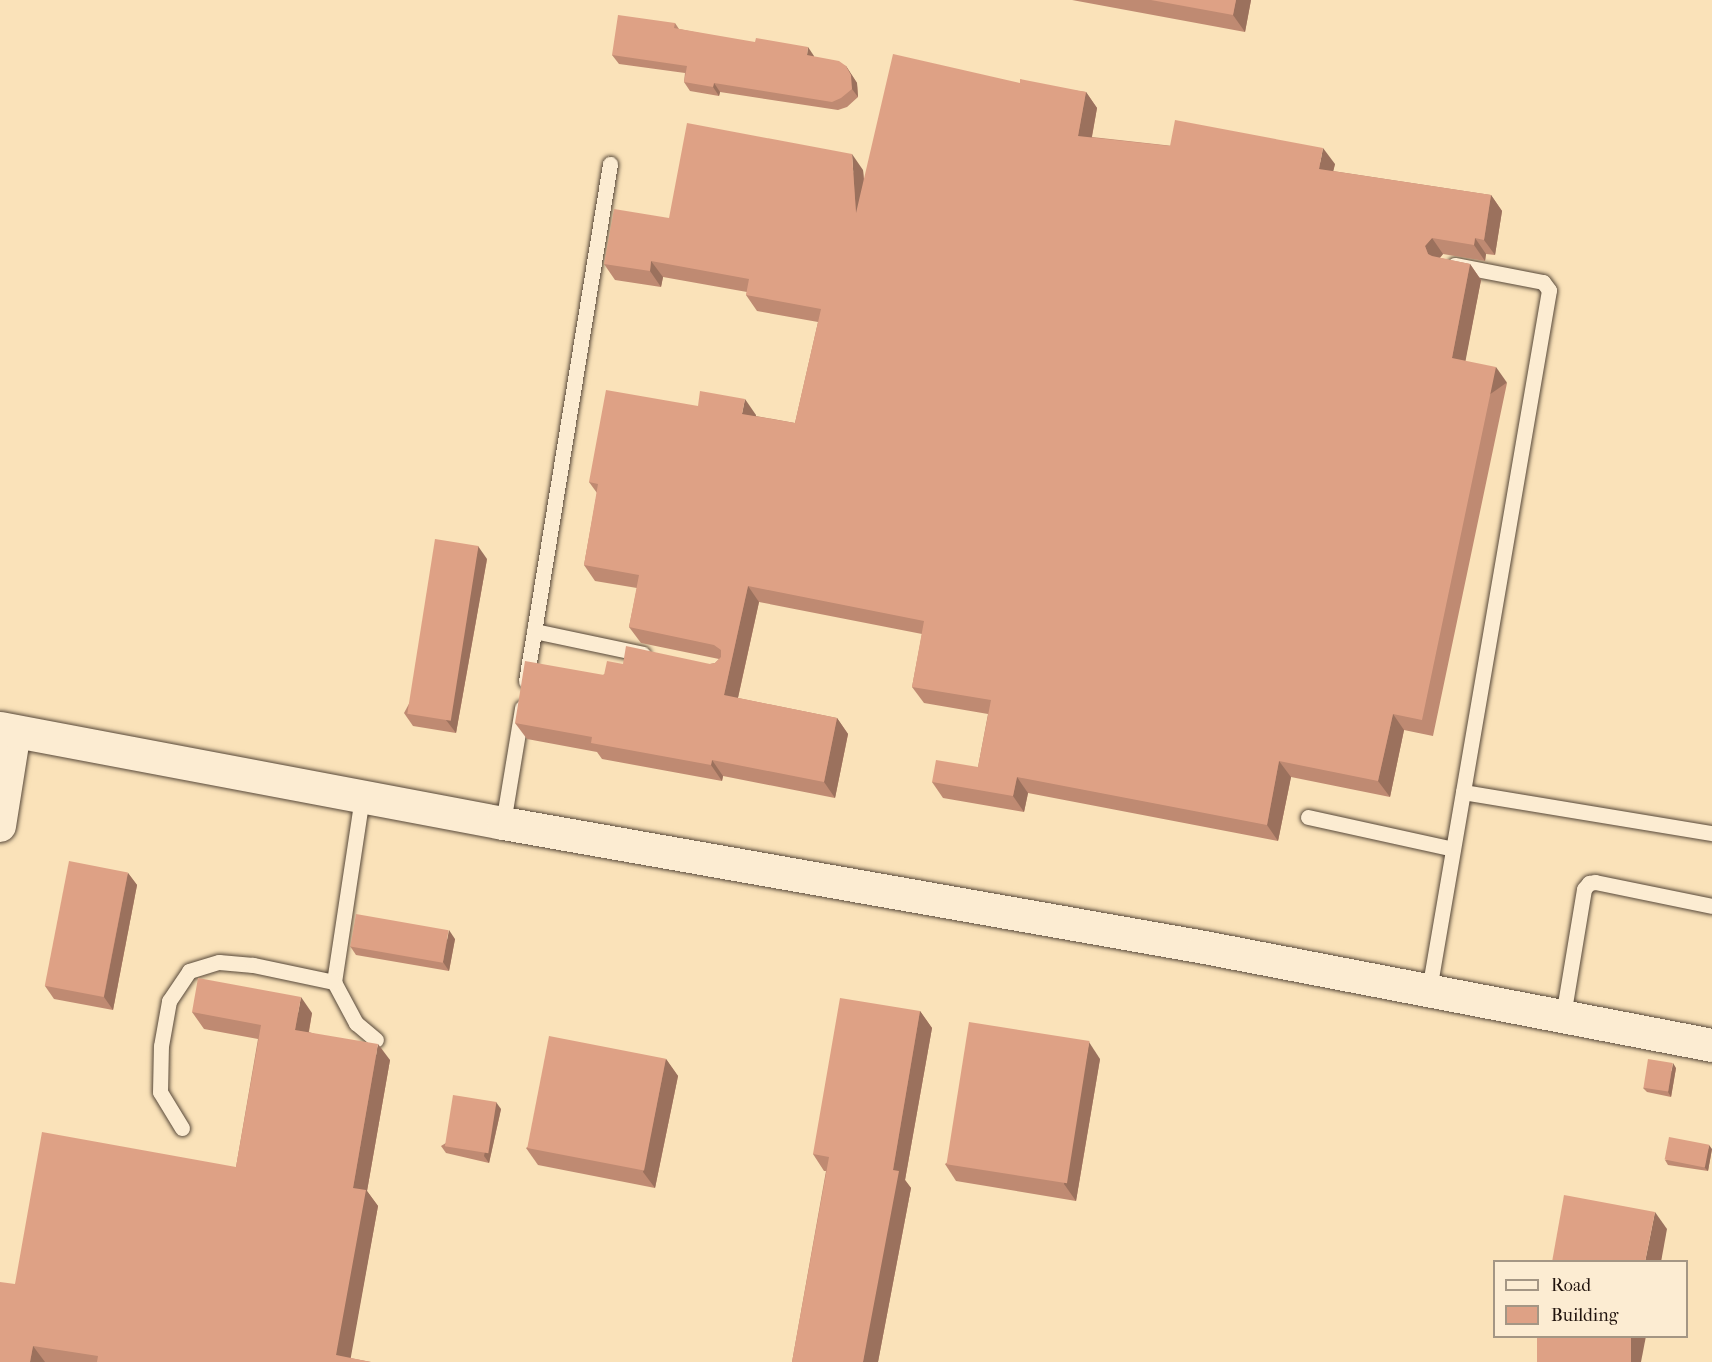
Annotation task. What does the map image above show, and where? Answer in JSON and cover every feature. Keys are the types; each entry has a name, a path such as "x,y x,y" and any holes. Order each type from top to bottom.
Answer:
{"street":[{"path":"0,826 8,730 504,823 1204,947 1712,1045"}],"lane":[{"path":"504,823 610,164"},
{"path":"1429,990 1549,290 1543,282 1446,263"},
{"path":"534,631 656,656"},
{"path":"1463,792 1712,833"},
{"path":"362,797 334,982 356,1023 376,1040"},
{"path":"1308,817 1453,849"},
{"path":"1563,1016 1584,889 1589,883 1595,882 1712,906"},
{"path":"182,1128 159,1092 161,1046 169,1001 189,971 219,962 253,966 334,982"}],"building":[{"path":"1151,0 1236,0 1233,15"},
{"path":"618,15 675,23 674,28 755,42 756,38 808,47 807,55 839,61 846,66 851,75 852,89 832,102 714,83 713,87 684,82 687,66 612,55"},
{"path":"893,54 1020,83 1020,79 1086,92 1078,136 1170,146 1175,120 1323,148 1319,169 1491,195 1484,240 1475,238 1474,245 1432,238 1425,246 1428,254 1432,256 1470,264 1452,358 1496,367 1422,720 1393,714 1378,781 1279,761 1267,825 1017,777 1013,796 932,782 936,760 978,767 991,700 912,687 924,621 748,586 724,695 837,718 824,782 712,760 711,765 591,743 592,737 515,723 525,661 604,675 607,661 623,664 626,646 710,664 715,663 721,657 721,650 714,645 629,627 639,575 584,565 598,484 589,482 606,390 698,406 700,391 745,399 742,414 795,423 821,309 746,295 749,279 651,261 650,271 604,264 614,209 669,218 687,123 852,154 856,213"},
{"path":"435,539 478,546 451,721 407,714"},
{"path":"69,861 128,872 104,997 45,986"},
{"path":"356,914 449,930 443,963 350,946"},
{"path":"198,978 301,997 295,1030 378,1044 353,1188 366,1190 336,1355 371,1362 97,1362 98,1356 33,1346 30,1362 0,1362 0,1282 15,1284 42,1132 236,1167 261,1025 192,1012"},
{"path":"840,998 920,1011 893,1170 899,1171 863,1362 792,1362 829,1157 813,1154"},
{"path":"969,1022 1089,1041 1067,1183 946,1164"},
{"path":"549,1036 666,1059 644,1171 527,1148"},
{"path":"1648,1059 1673,1063 1668,1092 1643,1088"},
{"path":"453,1095 496,1102 488,1153 445,1146"},
{"path":"1669,1137 1709,1145 1705,1167 1665,1160"},
{"path":"1564,1195 1655,1212 1645,1260 1552,1260"},
{"path":"1537,1338 1631,1338 1631,1362 1537,1362"}]}
